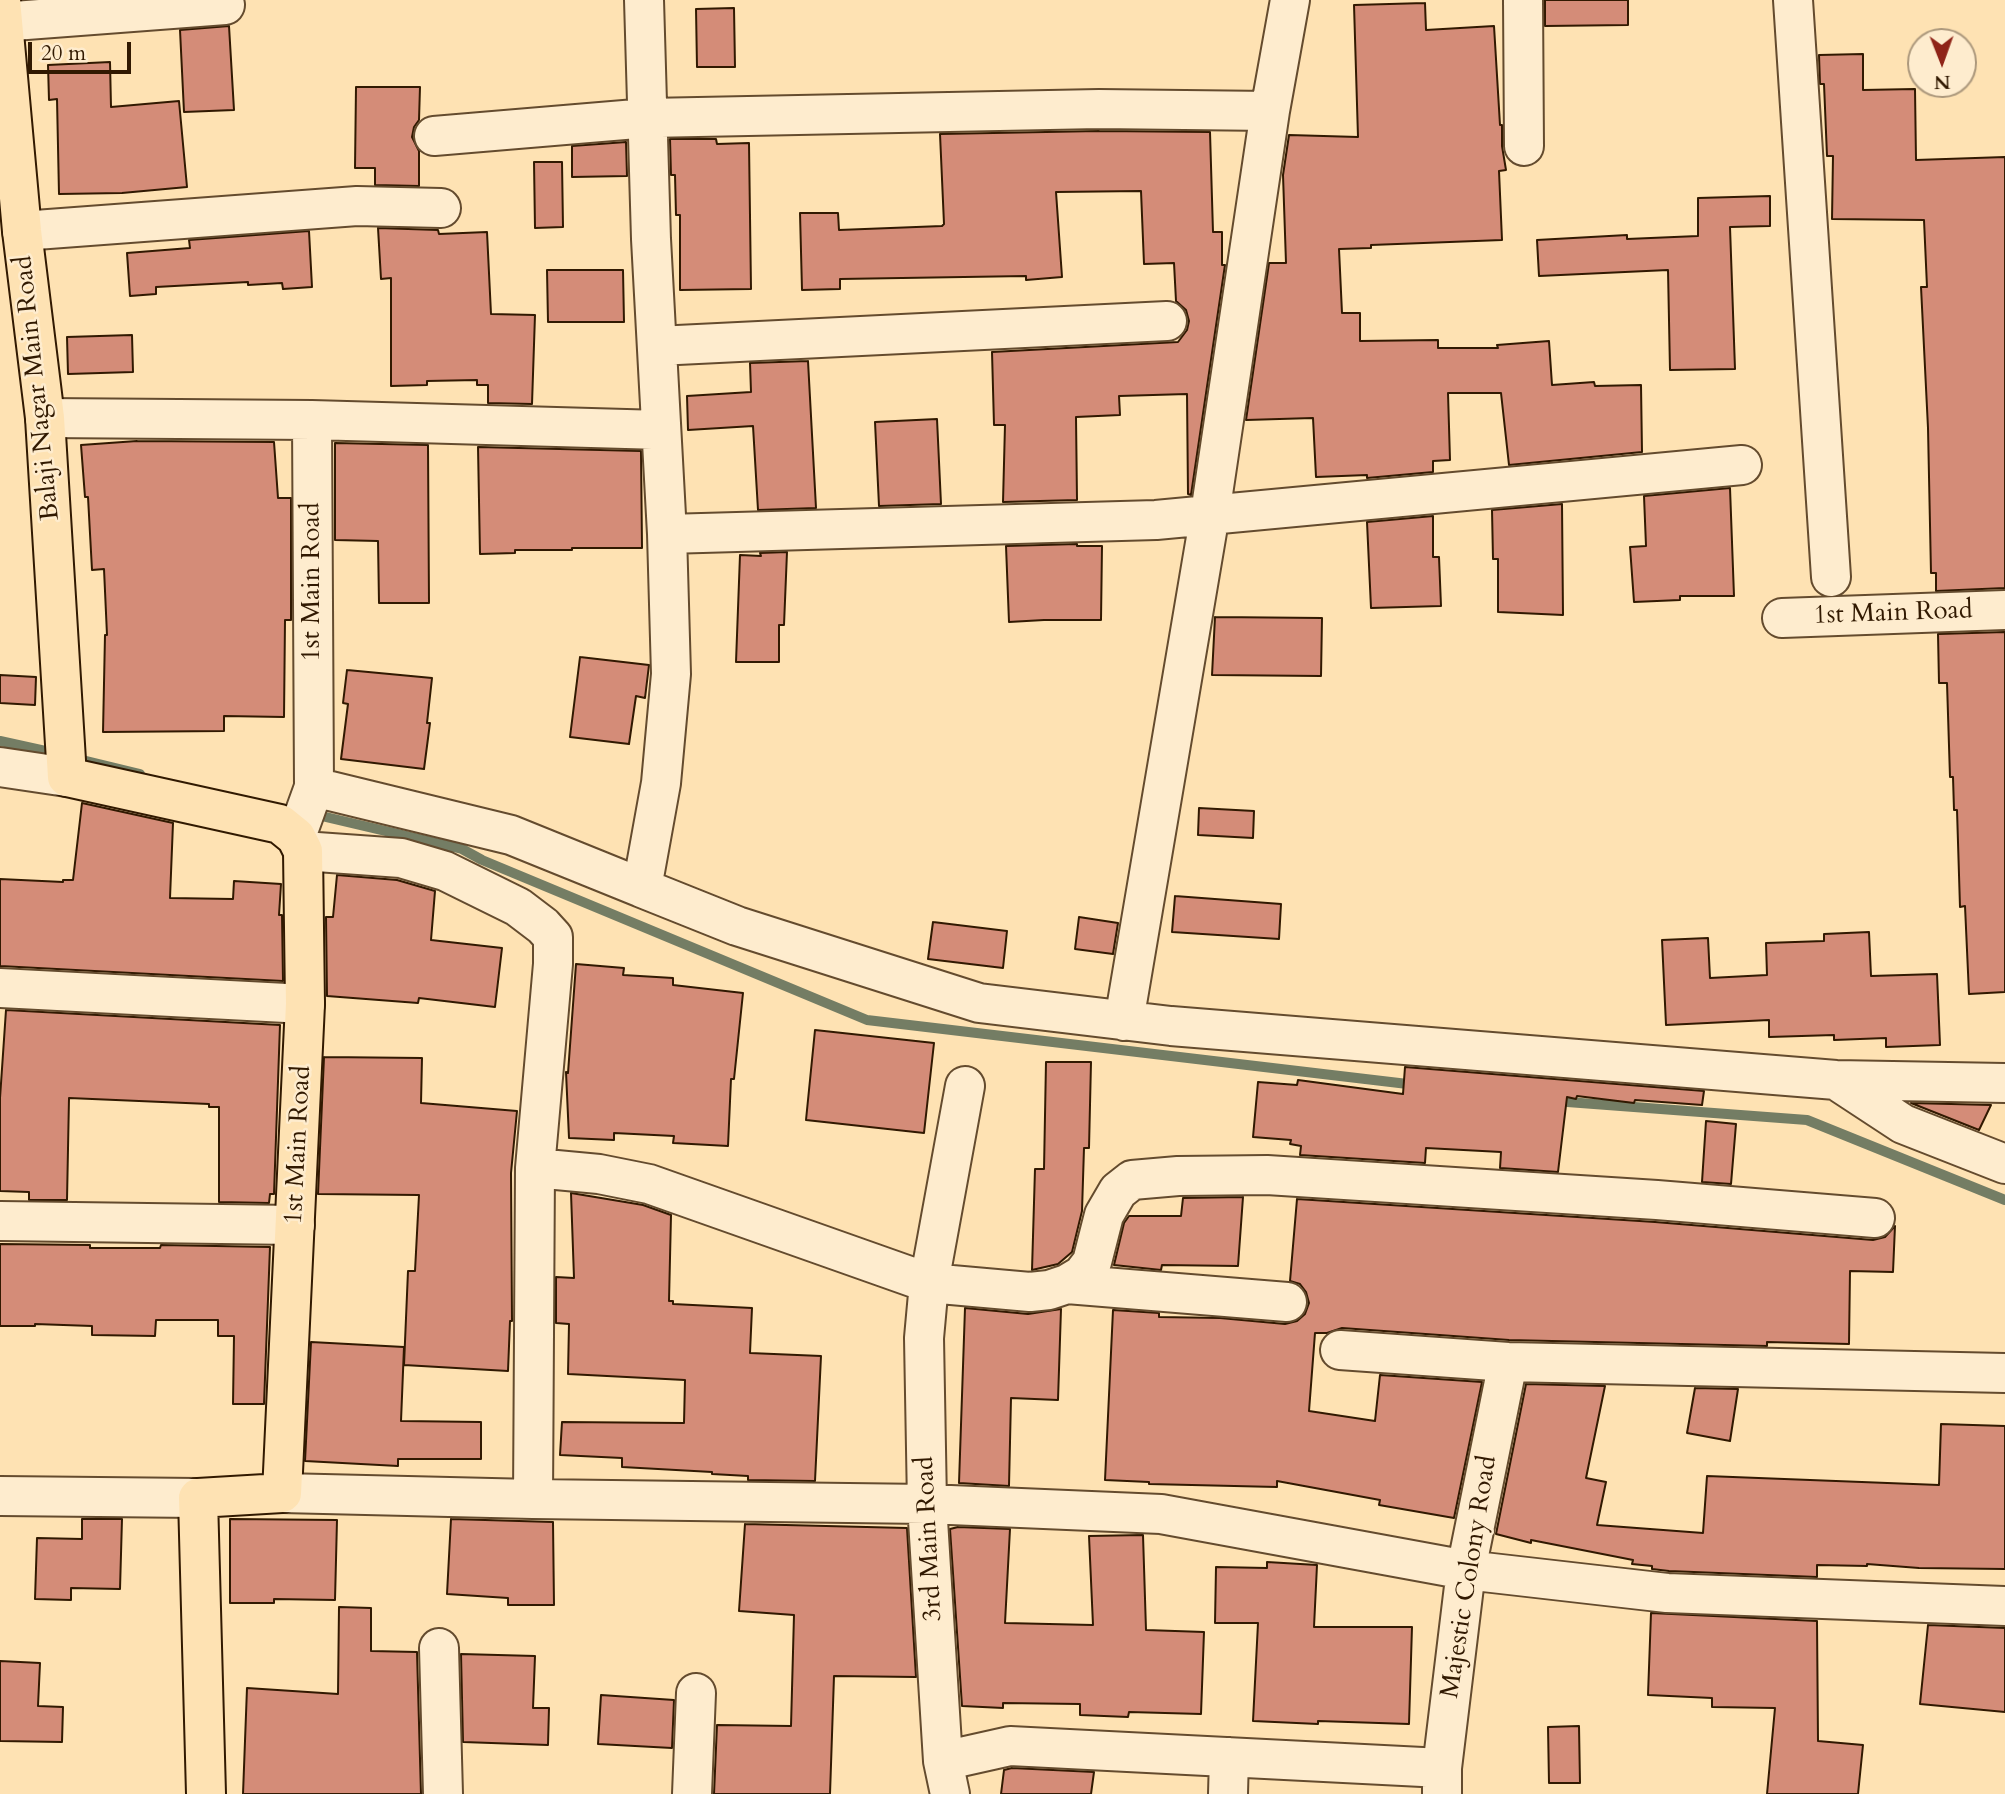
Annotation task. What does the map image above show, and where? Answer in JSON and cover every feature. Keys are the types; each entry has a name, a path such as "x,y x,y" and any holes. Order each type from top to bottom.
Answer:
{"main road":[{"name":"Balaji Nagar Main Road","path":"1,15 22,231 45,418 67,775"},
{"path":"67,775 280,824 305,819"},
{"name":"1st Main Road","path":"282,1493 305,1004 305,819"},
{"path":"206,1794 198,1498 282,1493"}],"street":[{"path":"642,888 662,783 671,674 644,0"},
{"path":"1124,1021 1210,513 1270,111 1290,0"},
{"path":"1523,0 1524,146"},
{"path":"1793,0 1831,577"},
{"path":"1,15 225,5"},
{"path":"434,136 648,118 1099,109 1270,111"},
{"path":"22,231 358,206 441,208"},
{"path":"657,345 1167,321"},
{"path":"45,418 312,420 661,430"},
{"name":"1st Main Road","path":"305,819 312,420"},
{"path":"667,534 1156,520 1742,465"},
{"name":"1st Main Road","path":"1782,618 2005,610"},
{"path":"0,767 67,775"},
{"path":"305,819 511,835 737,926 979,1003 1124,1021 1836,1080 2005,1083"},
{"path":"305,819 401,858 445,871 518,907 553,937 536,1168 533,1499"},
{"path":"0,988 305,1004"},
{"path":"1836,1080 1903,1124 2005,1164"},
{"name":"3rd Main Road","path":"946,1778 926,1504 924,1338 929,1283 965,1086"},
{"path":"536,1168 599,1174 649,1184 929,1283 1030,1292 1049,1290 1082,1275 1093,1262 1104,1215 1118,1191 1132,1180 1178,1175 1267,1175 1657,1200 1875,1218"},
{"path":"0,1221 295,1225"},
{"path":"1067,1284 1287,1302"},
{"path":"1340,1350 1508,1362 2005,1373"},
{"name":"Majestic Colony Road","path":"1442,1781 1466,1570 1508,1362"},
{"path":"282,1493 926,1504 1161,1514 1466,1570 1667,1592 2005,1606"},
{"path":"0,1496 198,1498"},
{"path":"439,1648 443,1794"},
{"path":"692,1794 696,1693"},
{"path":"946,1778 1010,1746 1229,1776 1442,1781"}],"building":[{"path":"1545,0 1628,0 1628,25 1545,26"},
{"path":"1425,3 1426,30 1494,26 1500,125 1506,170 1499,171 1502,240 1371,245 1371,248 1339,249 1342,313 1360,313 1360,341 1438,340 1438,348 1498,348 1497,345 1549,341 1552,385 1594,382 1595,386 1641,385 1642,452 1509,465 1501,393 1448,393 1450,460 1433,461 1433,472 1367,478 1367,475 1316,477 1313,418 1246,420 1269,263 1286,263 1283,175 1289,135 1358,137 1354,5"},
{"path":"734,8 735,67 697,67 696,9"},
{"path":"229,26 234,110 184,112 180,30"},
{"path":"1863,54 1863,90 1907,89 1907,98 1915,98 1916,160 2005,157 2005,588 1936,591 1936,573 1931,573 1921,287 1927,287 1924,220 1832,219 1833,156 1827,156 1824,84 1820,84 1819,55"},
{"path":"110,62 111,107 179,101 187,187 122,193 59,194 57,99 49,100 48,65"},
{"path":"356,87 420,87 419,120 412,137 419,151 419,186 375,185 375,168 355,168"},
{"path":"1210,132 1213,232 1222,232 1222,265 1225,265 1191,495 1188,494 1187,394 1119,396 1120,415 1076,417 1077,500 1003,502 1005,425 994,425 992,352 1178,342 1187,330 1189,321 1186,310 1176,301 1174,263 1144,264 1141,191 1056,192 1062,277 1026,280 1026,276 840,279 840,289 802,290 800,213 838,213 839,230 942,226 940,134"},
{"path":"670,139 716,139 717,144 749,143 751,289 680,290 680,215 676,215 675,175 671,175"},
{"path":"626,142 627,176 572,177 572,146"},
{"path":"534,162 562,162 563,227 535,228"},
{"path":"1770,196 1770,226 1730,227 1735,369 1670,370 1668,270 1539,276 1537,240 1627,235 1627,239 1698,236 1698,198"},
{"path":"378,228 438,230 439,234 487,232 491,314 535,315 532,404 488,403 488,385 477,385 477,380 427,381 427,385 391,386 391,278 381,279"},
{"path":"309,231 312,287 283,289 282,283 248,285 248,282 156,287 156,294 130,296 127,253 190,248 189,240"},
{"path":"547,270 623,270 624,322 548,322"},
{"path":"132,335 133,372 68,374 67,337"},
{"path":"808,361 816,508 758,510 753,426 688,430 687,396 751,392 750,363"},
{"path":"937,419 941,504 879,506 875,422"},
{"path":"137,441 274,442 278,498 291,498 291,620 285,620 284,717 224,716 224,731 103,732 107,635 104,569 92,570 88,497 85,497 81,445"},
{"path":"335,443 428,445 429,603 379,603 378,541 335,540"},
{"path":"478,447 641,451 642,548 515,550 515,553 480,554"},
{"path":"1730,488 1734,596 1680,596 1680,600 1634,602 1630,547 1646,546 1644,496"},
{"path":"1562,504 1563,615 1498,612 1498,559 1493,559 1492,510"},
{"path":"1433,516 1433,557 1439,557 1441,606 1371,608 1367,522"},
{"path":"1006,546 1102,546 1101,620 1009,622"},
{"path":"787,552 784,625 779,625 779,662 736,662 740,555 761,556 760,553"},
{"path":"1215,617 1322,618 1321,676 1212,675"},
{"path":"2005,632 2005,992 1969,994 1965,906 1960,907 1957,810 1954,810 1953,777 1950,777 1947,683 1939,683 1938,634"},
{"path":"580,657 649,665 645,698 636,696 629,744 570,737"},
{"path":"347,670 432,678 424,769 341,759 348,704 343,703"},
{"path":"0,675 36,677 35,705 0,703"},
{"path":"82,803 173,823 170,898 233,899 234,881 281,884 279,915 282,915 283,981 0,966 0,879 63,882 73,880"},
{"path":"1199,808 1254,811 1253,838 1198,835"},
{"path":"337,875 397,880 435,891 431,940 502,948 495,1007 419,998 418,1003 327,996 326,917 333,917"},
{"path":"1175,896 1281,904 1279,939 1172,932"},
{"path":"1079,917 1118,923 1113,954 1075,949"},
{"path":"933,922 1007,931 1003,968 928,959"},
{"path":"1869,932 1871,976 1937,974 1940,1045 1886,1047 1886,1038 1834,1040 1834,1035 1769,1037 1769,1020 1666,1025 1662,940 1708,938 1710,978 1767,975 1766,943 1824,941 1824,934"},
{"path":"576,964 624,968 623,975 673,978 673,985 743,993 734,1079 731,1079 728,1146 673,1143 674,1136 614,1133 614,1140 569,1138 566,1072 568,1073"},
{"path":"6,1010 280,1025 274,1194 270,1194 269,1203 219,1202 219,1107 209,1107 209,1104 69,1098 67,1200 29,1200 29,1192 0,1191 0,1098"},
{"path":"815,1030 934,1043 924,1133 806,1120"},
{"path":"324,1057 422,1058 421,1103 517,1111 511,1173 512,1321 508,1371 404,1365 408,1271 415,1271 419,1195 318,1194"},
{"path":"1046,1062 1091,1062 1089,1148 1084,1148 1082,1211 1072,1252 1058,1264 1032,1270 1035,1169 1044,1169"},
{"path":"1405,1067 1704,1091 1702,1105 1567,1097 1558,1172 1500,1168 1501,1152 1426,1148 1425,1163 1300,1155 1301,1146 1290,1144 1291,1140 1253,1137 1258,1082 1297,1085 1298,1080 1403,1094"},
{"path":"1911,1103 1991,1105 1979,1130"},
{"path":"1706,1121 1736,1124 1731,1184 1702,1182"},
{"path":"571,1193 643,1205 671,1215 669,1301 673,1301 673,1304 752,1308 750,1353 821,1356 815,1481 748,1480 748,1476 712,1472 622,1467 622,1458 560,1455 562,1422 684,1423 685,1380 568,1374 569,1324 556,1323 556,1277 574,1278"},
{"path":"1243,1197 1238,1266 1162,1265 1161,1270 1114,1265 1124,1223 1129,1216 1181,1216 1183,1198"},
{"path":"1297,1199 1655,1222 1873,1240 1885,1237 1895,1226 1893,1272 1850,1271 1849,1344 1767,1342 1767,1346 1509,1340 1342,1328 1327,1333 1315,1333 1309,1411 1375,1421 1380,1375 1482,1382 1454,1518 1379,1505 1380,1500 1277,1481 1277,1487 1149,1484 1105,1480 1113,1310 1159,1313 1159,1317 1220,1318 1285,1324 1297,1321 1305,1314 1309,1303 1300,1284 1290,1281"},
{"path":"0,1244 90,1245 90,1248 160,1248 161,1245 270,1247 264,1404 233,1404 234,1336 218,1336 218,1320 156,1320 155,1336 92,1335 92,1326 0,1326"},
{"path":"965,1308 1028,1314 1061,1309 1058,1400 1011,1398 1009,1486 959,1483"},
{"path":"311,1342 404,1347 401,1421 481,1422 481,1459 398,1459 398,1466 305,1461"},
{"path":"1526,1384 1605,1386 1586,1478 1606,1482 1597,1525 1703,1533 1707,1476 1939,1485 1941,1424 2005,1426 2005,1569 1817,1565 1817,1577 1669,1571 1632,1564 1633,1560 1531,1540 1531,1543 1496,1534"},
{"path":"1695,1388 1738,1389 1730,1441 1687,1433"},
{"path":"82,1519 122,1519 120,1589 71,1588 71,1600 35,1599 37,1538 82,1539"},
{"path":"230,1519 337,1520 335,1600 274,1599 274,1603 230,1603"},
{"path":"451,1519 553,1522 554,1605 508,1605 508,1598 447,1594"},
{"path":"745,1524 907,1528 916,1677 834,1676 830,1794 714,1794 717,1725 791,1726 794,1615 739,1611"},
{"path":"950,1529 1010,1529 1005,1623 1093,1625 1089,1536 1143,1535 1146,1630 1204,1632 1201,1714 1129,1712 1128,1717 1080,1715 1080,1704 1003,1703 1003,1708 962,1706"},
{"path":"1267,1562 1317,1565 1314,1627 1412,1627 1409,1724 1253,1721 1258,1623 1215,1623 1216,1567 1267,1568"},
{"path":"339,1607 371,1608 371,1651 417,1652 421,1794 243,1794 247,1688 338,1694"},
{"path":"1651,1613 1817,1621 1818,1741 1863,1745 1858,1794 1767,1794 1775,1708 1712,1707 1712,1698 1648,1695"},
{"path":"1928,1625 2005,1628 2005,1712 1920,1704"},
{"path":"461,1654 535,1656 533,1708 549,1708 548,1745 463,1742"},
{"path":"0,1661 40,1663 38,1706 63,1707 62,1742 0,1741"},
{"path":"601,1695 674,1700 672,1748 598,1744"},
{"path":"1579,1726 1580,1783 1549,1783 1548,1727"},
{"path":"1012,1768 1094,1772 1091,1794 1001,1794 1004,1770"}],"waterway":[{"path":"0,741 59,754"},
{"path":"74,758 140,774"},
{"path":"313,814 462,849 482,860 867,1020 1416,1085"},
{"path":"1554,1101 1807,1120 2005,1200"}]}
